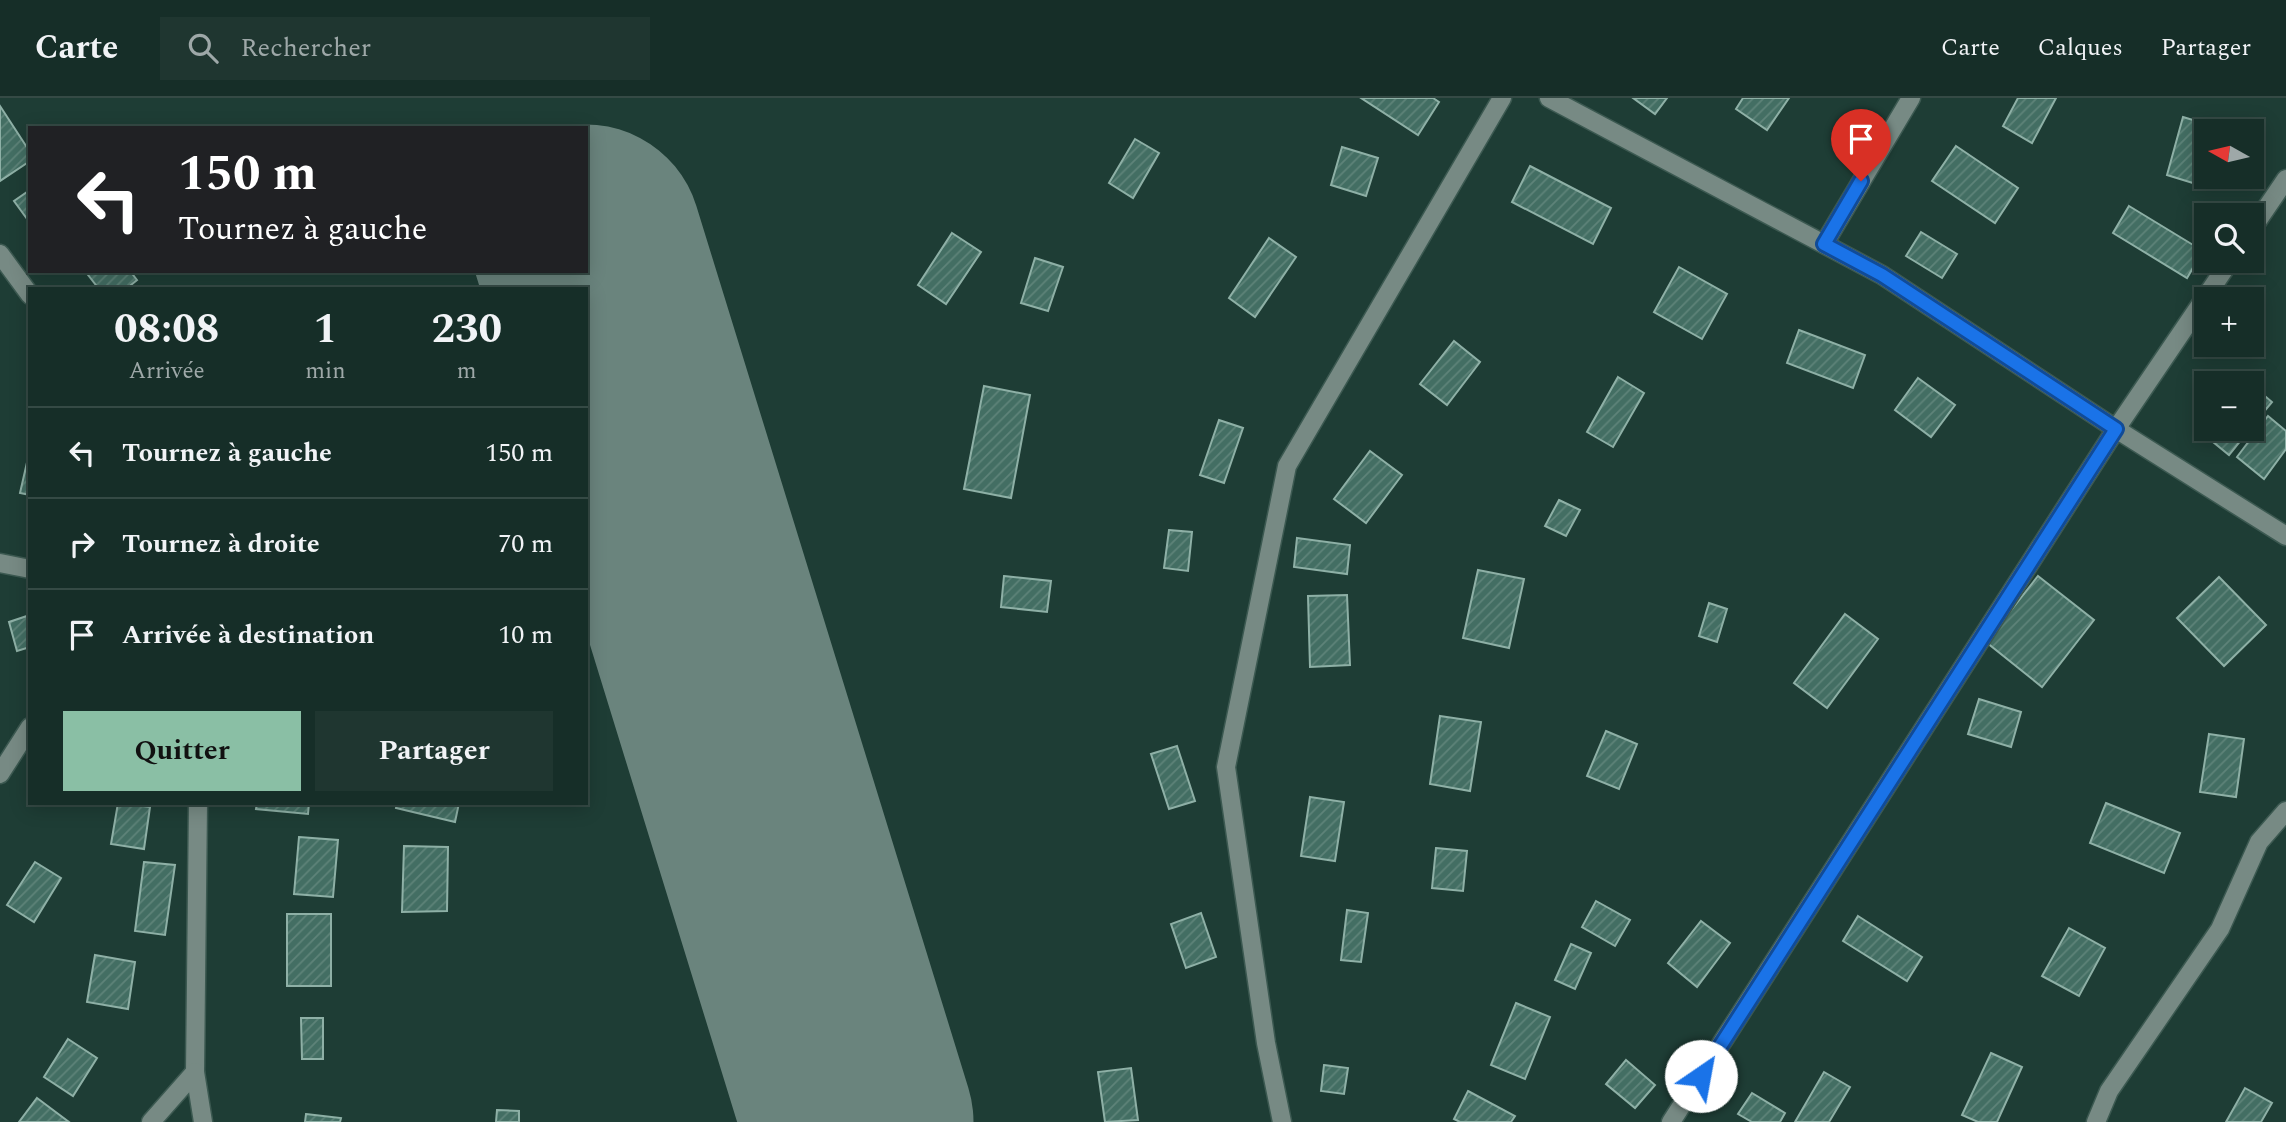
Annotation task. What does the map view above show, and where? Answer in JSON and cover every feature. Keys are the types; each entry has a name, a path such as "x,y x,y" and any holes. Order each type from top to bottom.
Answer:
{"street":[{"path":"1282,1122 1266,1043 1226,767 1287,466 1502,98"},
{"path":"1549,98 1882,275 2116,429 2286,536"},
{"path":"1824,244 1911,98"},
{"path":"2264,211 2286,179"},
{"path":"0,254 28,292"},
{"path":"1671,1122 2116,429 2222,273"},
{"path":"0,563 28,569"},
{"path":"0,774 28,730"},
{"path":"198,805 195,1072 203,1122"},
{"path":"2096,1122 2109,1091 2220,929 2259,842 2286,810"},
{"path":"151,1122 195,1072"}],"building":[{"path":"1361,98 1433,98 1439,102 1418,135"},
{"path":"1633,98 1667,98 1655,114"},
{"path":"1743,98 1789,98 1767,130 1736,109"},
{"path":"2018,98 2056,98 2032,143 2003,126"},
{"path":"0,106 28,149 28,162 0,181"},
{"path":"2183,117 2194,120 2194,183 2167,175"},
{"path":"1135,139 1159,153 1133,198 1109,183"},
{"path":"1956,146 2018,188 1995,223 1932,181"},
{"path":"1342,147 1378,158 1366,196 1331,185"},
{"path":"1530,166 1611,208 1593,244 1512,202"},
{"path":"28,191 28,220 14,201"},
{"path":"2129,206 2194,246 2194,266 2187,278 2113,233"},
{"path":"1921,232 1957,254 1942,278 1906,256"},
{"path":"952,233 981,252 946,304 918,285"},
{"path":"1269,238 1296,257 1255,317 1229,298"},
{"path":"1035,258 1063,267 1048,311 1021,303"},
{"path":"1679,267 1727,294 1702,339 1654,312"},
{"path":"87,273 132,273 137,280 128,287 97,287"},
{"path":"1799,330 1865,355 1853,388 1787,363"},
{"path":"1454,341 1480,362 1447,405 1420,384"},
{"path":"1618,377 1644,393 1613,447 1587,432"},
{"path":"1918,378 1955,405 1931,437 1895,410"},
{"path":"984,386 1030,395 1011,498 964,489"},
{"path":"2264,395 2272,402 2264,412"},
{"path":"2268,416 2286,431 2286,449 2264,479 2237,457 2249,441 2264,441 2264,421"},
{"path":"1219,420 1243,428 1224,483 1200,475"},
{"path":"2212,441 2240,441 2229,455"},
{"path":"1370,451 1402,475 1366,523 1334,499"},
{"path":"28,458 28,495 20,493"},
{"path":"1559,500 1580,510 1566,536 1545,526"},
{"path":"1169,530 1192,532 1188,571 1164,568"},
{"path":"1297,538 1350,545 1347,574 1294,567"},
{"path":"1478,570 1524,579 1509,648 1463,638"},
{"path":"1004,576 1051,581 1047,612 1001,607"},
{"path":"2038,576 2094,620 2042,687 1986,642"},
{"path":"2219,577 2266,625 2224,666 2177,618"},
{"path":"1347,595 1350,665 1310,667 1308,596"},
{"path":"1709,603 1727,609 1717,642 1699,636"},
{"path":"1845,614 1878,639 1827,708 1794,683"},
{"path":"28,616 28,648 17,651 9,622"},
{"path":"1979,699 2021,712 2011,747 1968,734"},
{"path":"1440,716 1481,722 1470,791 1430,784"},
{"path":"1606,731 1637,744 1619,789 1587,776"},
{"path":"2209,734 2244,739 2236,797 2200,792"},
{"path":"1177,746 1195,801 1169,809 1151,754"},
{"path":"1310,797 1344,802 1335,861 1301,856"},
{"path":"2106,803 2180,833 2164,873 2090,843"},
{"path":"118,805 150,807 144,849 111,844"},
{"path":"257,805 309,805 308,814 256,809"},
{"path":"397,805 459,805 455,822 396,808"},
{"path":"299,837 338,840 333,897 294,894"},
{"path":"404,846 448,847 447,911 402,912"},
{"path":"1436,848 1467,851 1463,891 1432,888"},
{"path":"35,862 61,878 34,922 7,905"},
{"path":"144,862 175,865 165,935 135,931"},
{"path":"1596,901 1630,920 1615,946 1582,927"},
{"path":"1347,910 1368,913 1361,962 1341,960"},
{"path":"1201,913 1216,957 1186,968 1171,924"},
{"path":"287,914 331,914 331,986 287,986"},
{"path":"1858,916 1922,957 1907,981 1843,941"},
{"path":"1701,921 1730,943 1697,987 1668,963"},
{"path":"2069,928 2105,948 2079,996 2042,976"},
{"path":"1571,944 1591,953 1575,989 1555,980"},
{"path":"95,955 135,962 128,1009 87,1002"},
{"path":"1516,1003 1550,1017 1525,1079 1491,1065"},
{"path":"301,1018 323,1018 323,1059 302,1059"},
{"path":"68,1039 97,1058 73,1096 44,1077"},
{"path":"1991,1053 2022,1067 1997,1122 1978,1122 1962,1115"},
{"path":"1626,1060 1655,1085 1635,1108 1606,1084"},
{"path":"1324,1065 1348,1068 1344,1094 1321,1091"},
{"path":"1131,1068 1138,1120 1105,1122 1098,1072"},
{"path":"1824,1072 1850,1087 1829,1122 1795,1122"},
{"path":"2245,1088 2272,1103 2261,1122 2226,1122"},
{"path":"1468,1091 1515,1116 1511,1122 1460,1122 1454,1119"},
{"path":"1752,1093 1785,1113 1780,1122 1752,1122 1738,1114"},
{"path":"37,1098 69,1122 19,1122"},
{"path":"497,1110 519,1111 519,1122 496,1122"},
{"path":"306,1114 341,1118 340,1122 305,1122"}],"runway":[{"path":"588,246 858,1122"}],"route":[{"path":"1701,1076 2116,429 1882,275 1824,244 1861,181"}]}
